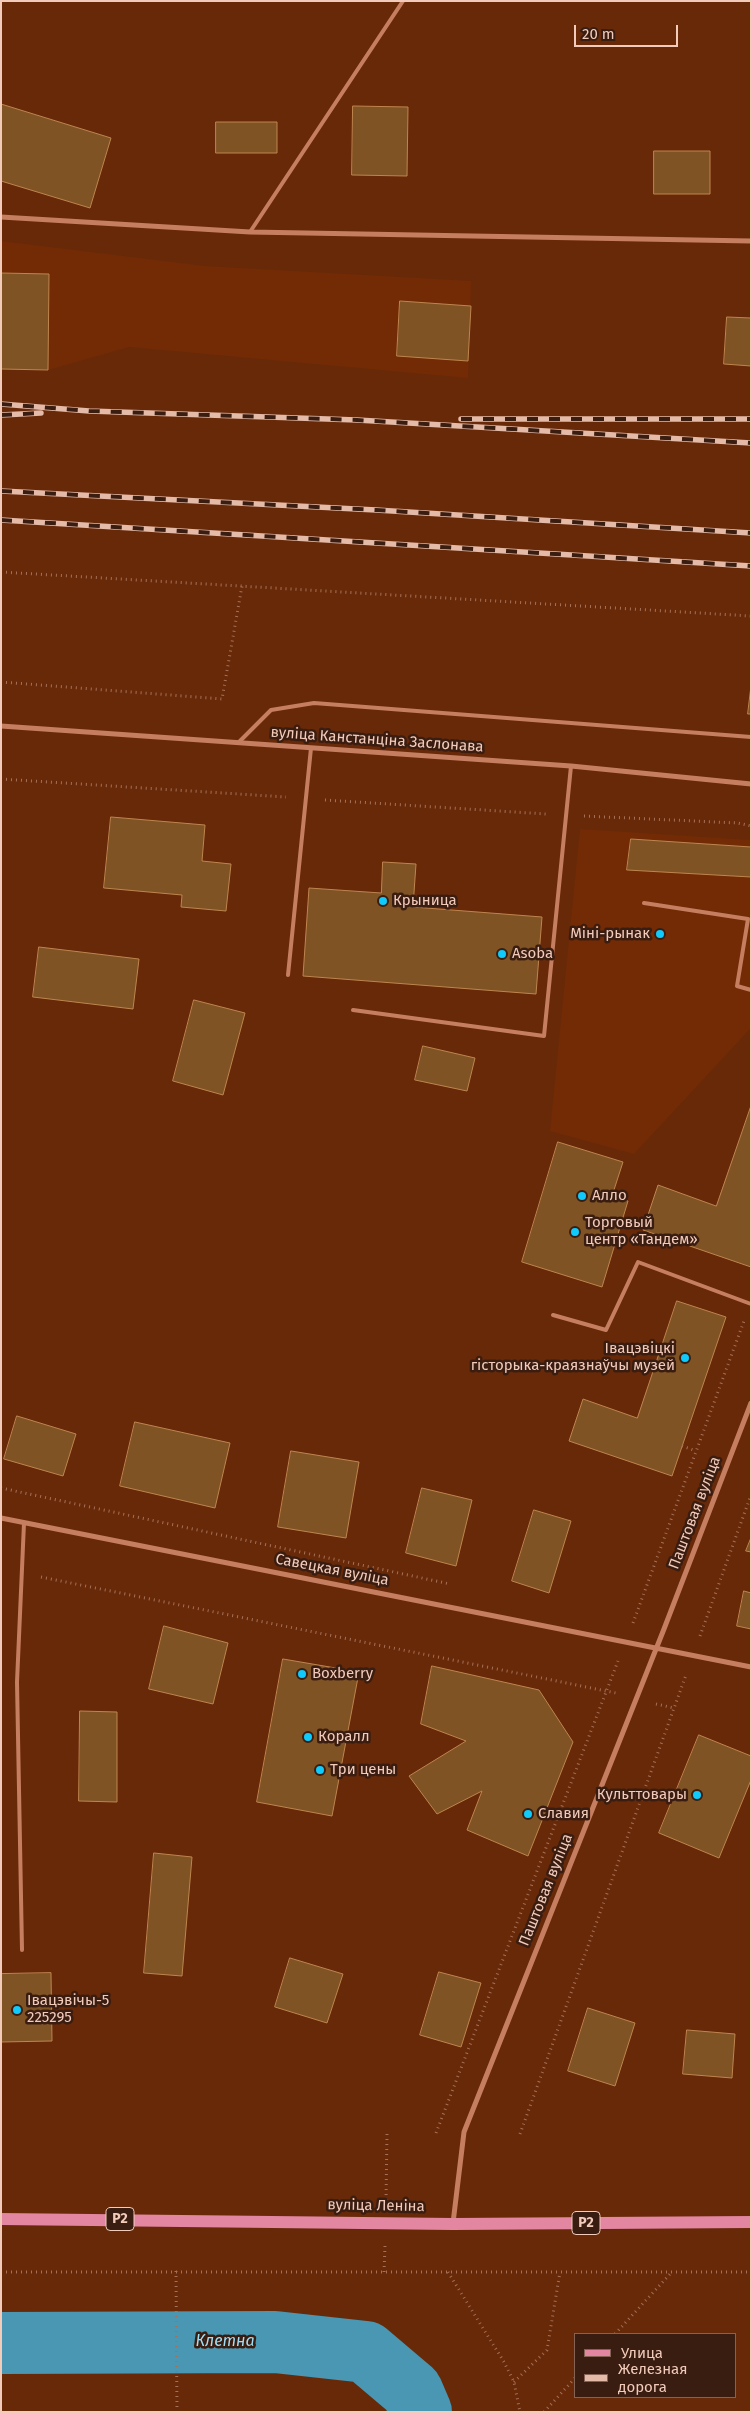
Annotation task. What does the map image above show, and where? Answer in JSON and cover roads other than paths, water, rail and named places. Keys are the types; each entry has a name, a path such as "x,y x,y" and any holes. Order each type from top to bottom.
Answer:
{"main road":[{"name":"вуліца Леніна","path":"1,2219 453,2224 751,2222"}],"street":[{"path":"1,217 250,232 751,241"},
{"name":"вуліца Канстанціна Заслонава","path":"1,726 571,766 751,784"},
{"name":"Паштовая вуліца","path":"453,2224 464,2132 657,1647 750,1407"},
{"name":"Савецкая вуліца","path":"1,1518 751,1667"}],"lane":[{"path":"250,232 402,1"},
{"path":"238,743 271,710 314,703 751,737"},
{"path":"288,975 311,748"},
{"path":"354,1010 544,1036 571,766"},
{"path":"644,904 748,920 737,986 751,990"},
{"path":"553,1316 606,1330 638,1262 750,1304"},
{"path":"22,1950 17,1682 24,1523"}],"waterway":[{"name":"Клетна","path":"1,2343 275,2342 366,2352 412,2391 421,2412"}],"railway":[{"path":"1,404 89,411 357,420 751,443"},
{"path":"1,415 41,413"},
{"path":"461,419 751,419"},
{"path":"1,491 376,510 751,533"},
{"path":"1,520 751,566"}],"place":[{"name":"Крыница","path":"383,901"},
{"name":"Міні-рынак","path":"660,934"},
{"name":"Asoba","path":"502,954"},
{"name":"Алло","path":"582,1196"},
{"name":"Торговый центр «Тандем»","path":"575,1232"},
{"name":"Івацэвіцкі гісторыка-краязнаўчы музей","path":"685,1358"},
{"name":"Boxberry","path":"302,1674"},
{"name":"Коралл","path":"308,1737"},
{"name":"Три цены","path":"320,1770"},
{"name":"Культтовары","path":"697,1795"},
{"name":"Славия","path":"528,1814"},
{"name":"Івацэвічы-5 225295","path":"17,2010"}]}
